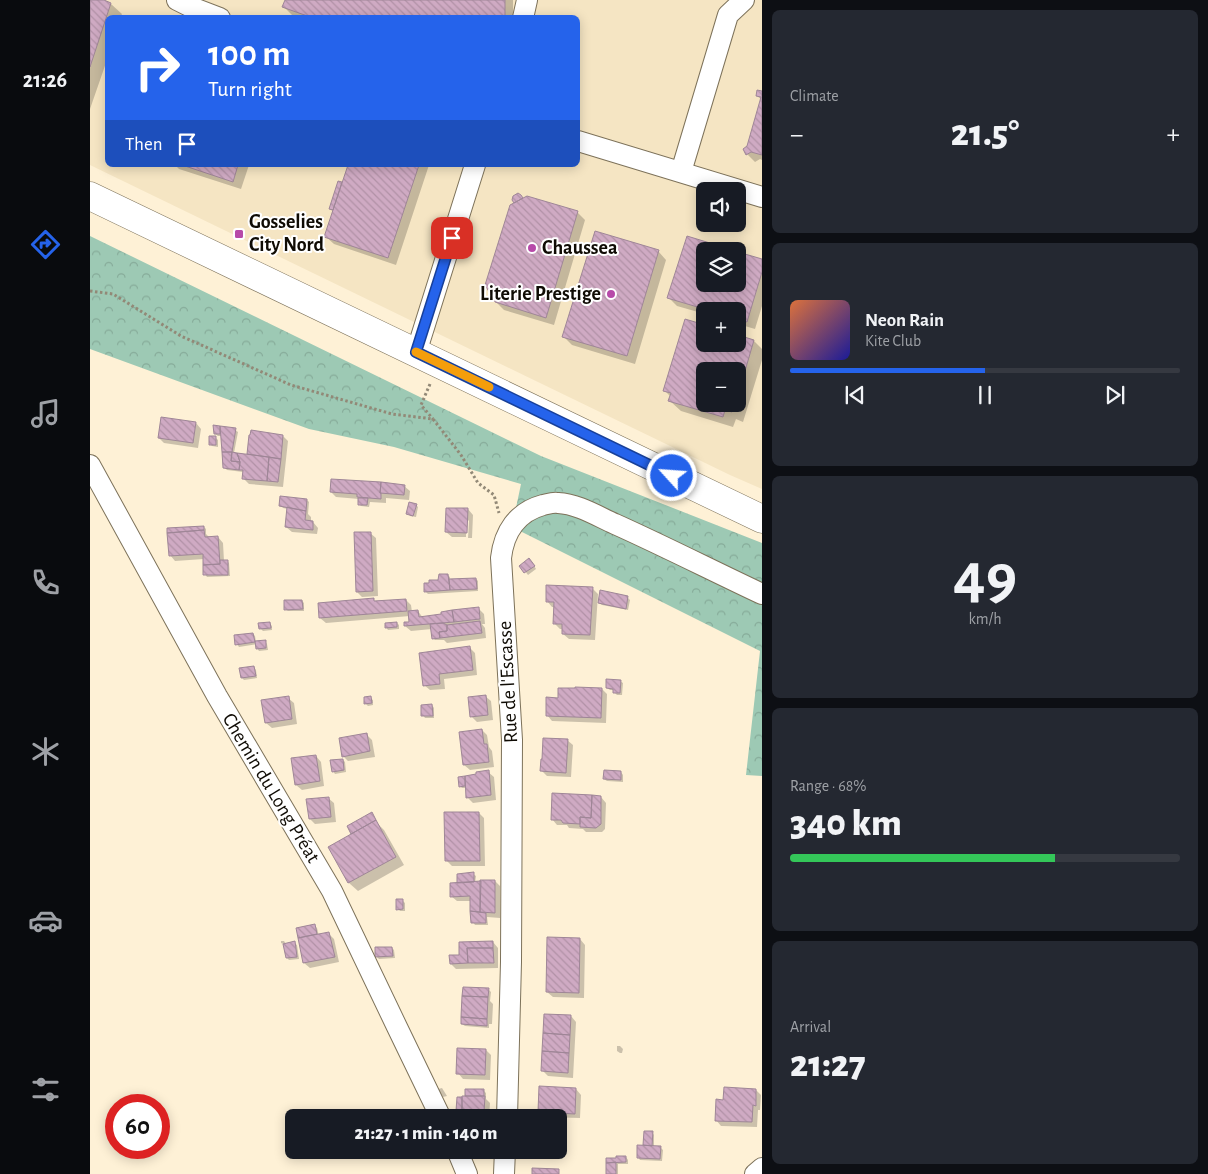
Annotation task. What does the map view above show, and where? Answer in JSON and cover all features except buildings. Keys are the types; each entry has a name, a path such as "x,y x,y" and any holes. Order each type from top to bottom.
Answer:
{"main road":[{"path":"90,196 762,519"}],"street":[{"path":"177,0 212,15"},
{"path":"524,15 526,0"},
{"path":"681,172 728,15 744,0"},
{"path":"580,142 762,197"},
{"path":"416,352 474,167"},
{"name":"Chemin du Long Préat","path":"90,465 217,696 332,891 437,1109"},
{"name":"Rue de l'Escasse","path":"506,1109 512,962 512,740 501,558 506,537 512,526 529,511 556,502 575,506 762,594"},
{"path":"461,1159 468,1174"},
{"path":"504,1174 505,1159"},
{"path":"755,1174 762,1168"}],"path":[{"path":"90,291 113,294 181,336 291,385 392,414 433,420"},
{"path":"421,405 461,455 478,483 494,495 506,537"}],"shaded area":[{"path":"90,0 762,0 762,489 90,165"}],"green space":[{"path":"90,236 541,456 762,543 762,776 746,775 760,651 512,527 521,484 394,447 309,429 90,349"}],"slow traffic":[{"path":"416,352 489,387"}],"place":[{"name":"Gosselies City Nord","path":"239,234"},
{"name":"Chaussea","path":"532,248"},
{"name":"Literie Prestige","path":"611,294"}],"route":[{"path":"452,238 416,352 672,476"}]}
